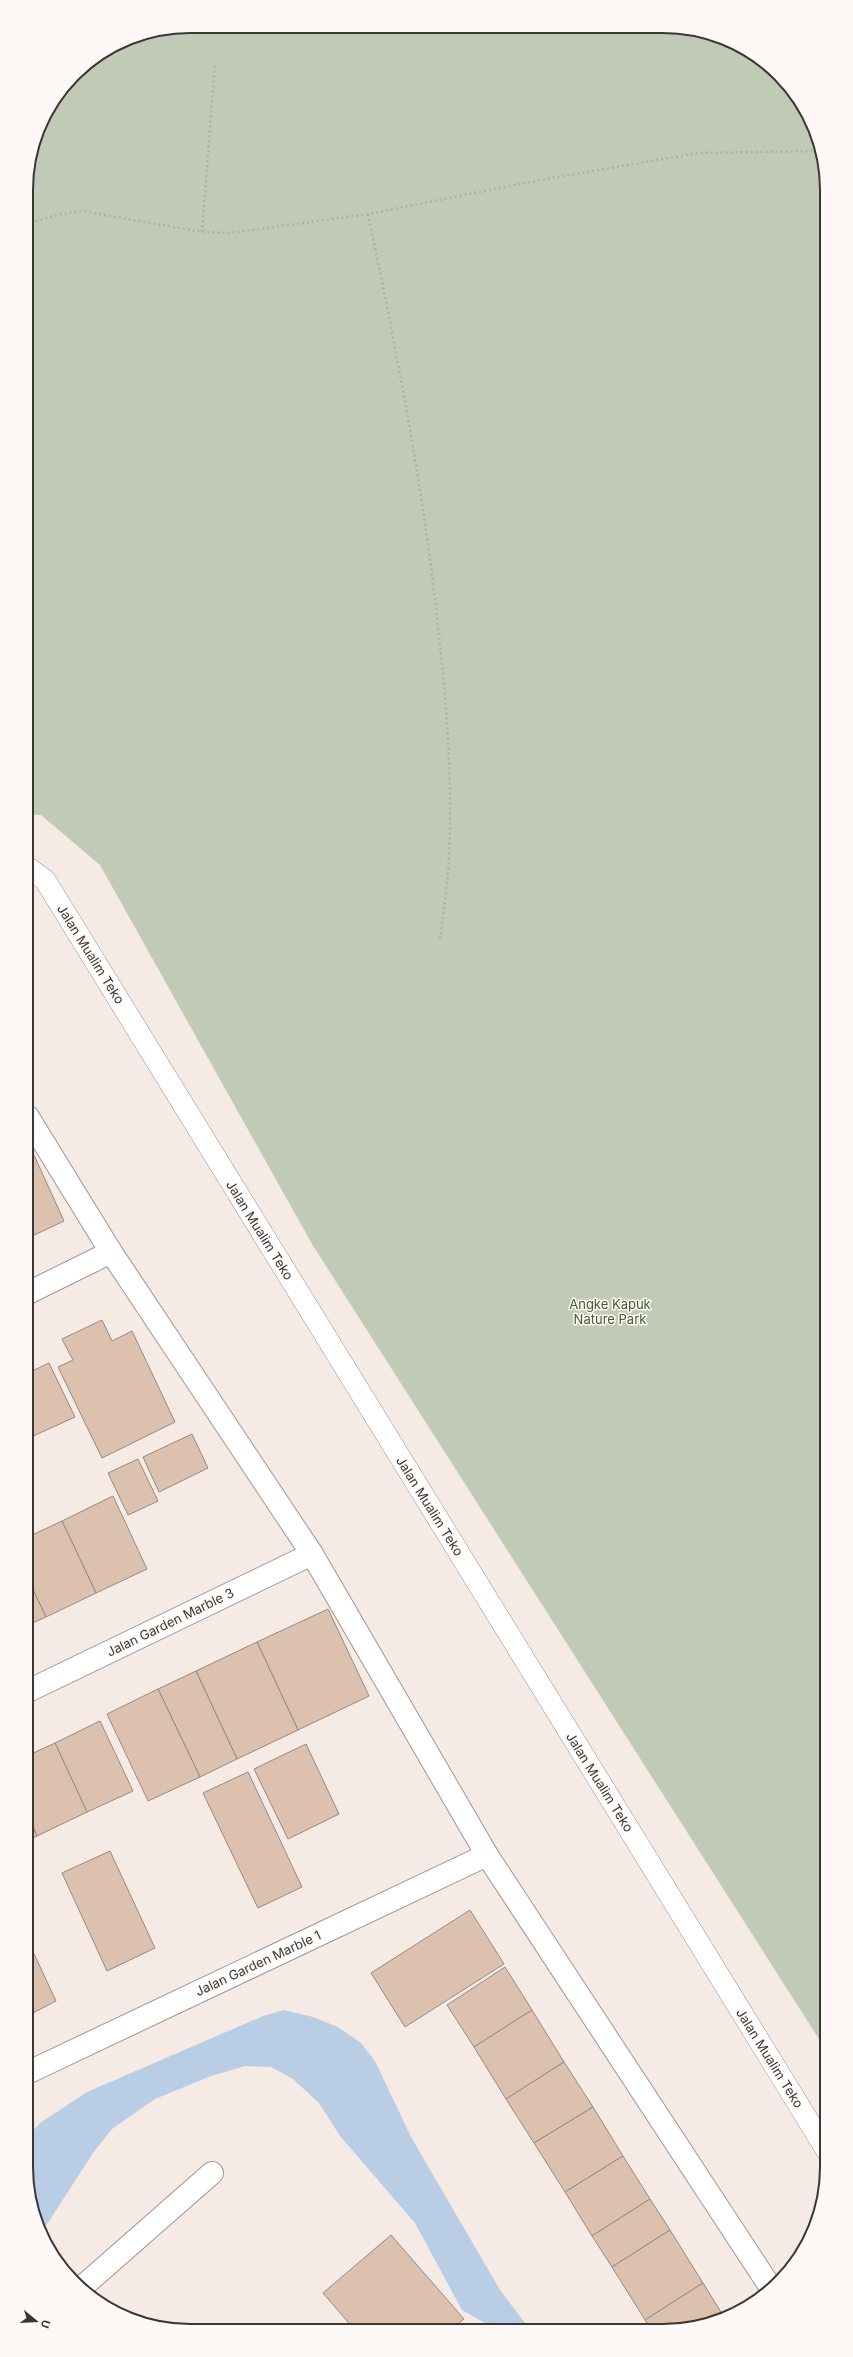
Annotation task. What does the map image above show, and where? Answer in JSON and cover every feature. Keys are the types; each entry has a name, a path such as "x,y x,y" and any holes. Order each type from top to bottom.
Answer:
{"street":[{"path":"33,1125 111,1252 312,1554 487,1855 767,2284"},
{"path":"33,1291 111,1252"},
{"name":"Jalan Garden Marble 3","path":"33,1689 312,1554"},
{"name":"Jalan Garden Marble 1","path":"33,2070 487,1855"},
{"path":"86,2284 212,2173"}],"lane":[{"name":"Jalan Mualim Teko","path":"33,871 46,880 820,2140"}],"path":[{"path":"202,232 215,63"},
{"path":"33,222 61,214 82,211 202,232 230,233 368,214 540,180 698,153 815,151"},
{"path":"368,214 399,365 428,533 445,688 450,775 450,860 440,940"}],"green space":[{"name":"Angke Kapuk Nature Park","path":"180,33 673,33 703,38 732,49 750,60 774,79 793,103 804,121 815,150 820,180 820,2041 312,1244 100,865 41,815 33,814 33,180 38,150 49,121 60,103 79,79 103,60 121,49 150,38"}],"water":[{"path":"284,2010 313,2017 338,2027 361,2043 375,2061 411,2137 500,2290 526,2324 487,2324 462,2310 415,2223 340,2136 319,2103 293,2079 271,2067 245,2066 211,2076 155,2099 112,2129 93,2153 45,2227 38,2207 33,2177 33,2131 40,2123 87,2092 263,2016"}],"building":[{"path":"33,1153 64,1221 33,1236"},
{"path":"102,1320 112,1341 132,1331 175,1422 102,1458 58,1367 73,1360 62,1339"},
{"path":"49,1363 75,1417 33,1436 33,1371"},
{"path":"192,1434 208,1468 159,1492 143,1457"},
{"path":"138,1459 158,1501 128,1515 108,1473"},
{"path":"113,1496 147,1569 96,1593 62,1521"},
{"path":"62,1521 96,1593 46,1617 33,1590 33,1535"},
{"path":"33,1590 46,1617 33,1623"},
{"path":"328,1609 369,1696 298,1730 257,1642"},
{"path":"257,1642 298,1730 237,1759 196,1671"},
{"path":"196,1671 237,1759 200,1777 158,1689"},
{"path":"158,1689 200,1777 148,1801 107,1714"},
{"path":"100,1721 133,1791 87,1812 55,1743"},
{"path":"55,1743 87,1812 37,1836 33,1827 33,1753"},
{"path":"306,1744 339,1814 288,1839 254,1769"},
{"path":"248,1772 302,1887 258,1908 203,1793"},
{"path":"33,1827 37,1836 33,1838"},
{"path":"110,1851 155,1948 107,1971 62,1873"},
{"path":"470,1910 504,1964 405,2027 371,1973"},
{"path":"33,1952 56,2001 33,2013"},
{"path":"505,1967 532,2010 474,2047 447,2005"},
{"path":"532,2010 564,2062 506,2099 474,2047"},
{"path":"564,2062 593,2107 534,2143 506,2099"},
{"path":"593,2107 623,2156 565,2192 534,2143"},
{"path":"623,2156 650,2199 592,2236 565,2192"},
{"path":"650,2199 670,2230 612,2267 592,2236"},
{"path":"670,2230 703,2283 645,2320 612,2267"},
{"path":"391,2235 464,2319 458,2324 350,2324 323,2293"},
{"path":"703,2283 721,2313 703,2319 673,2324 648,2324 645,2320"}]}
